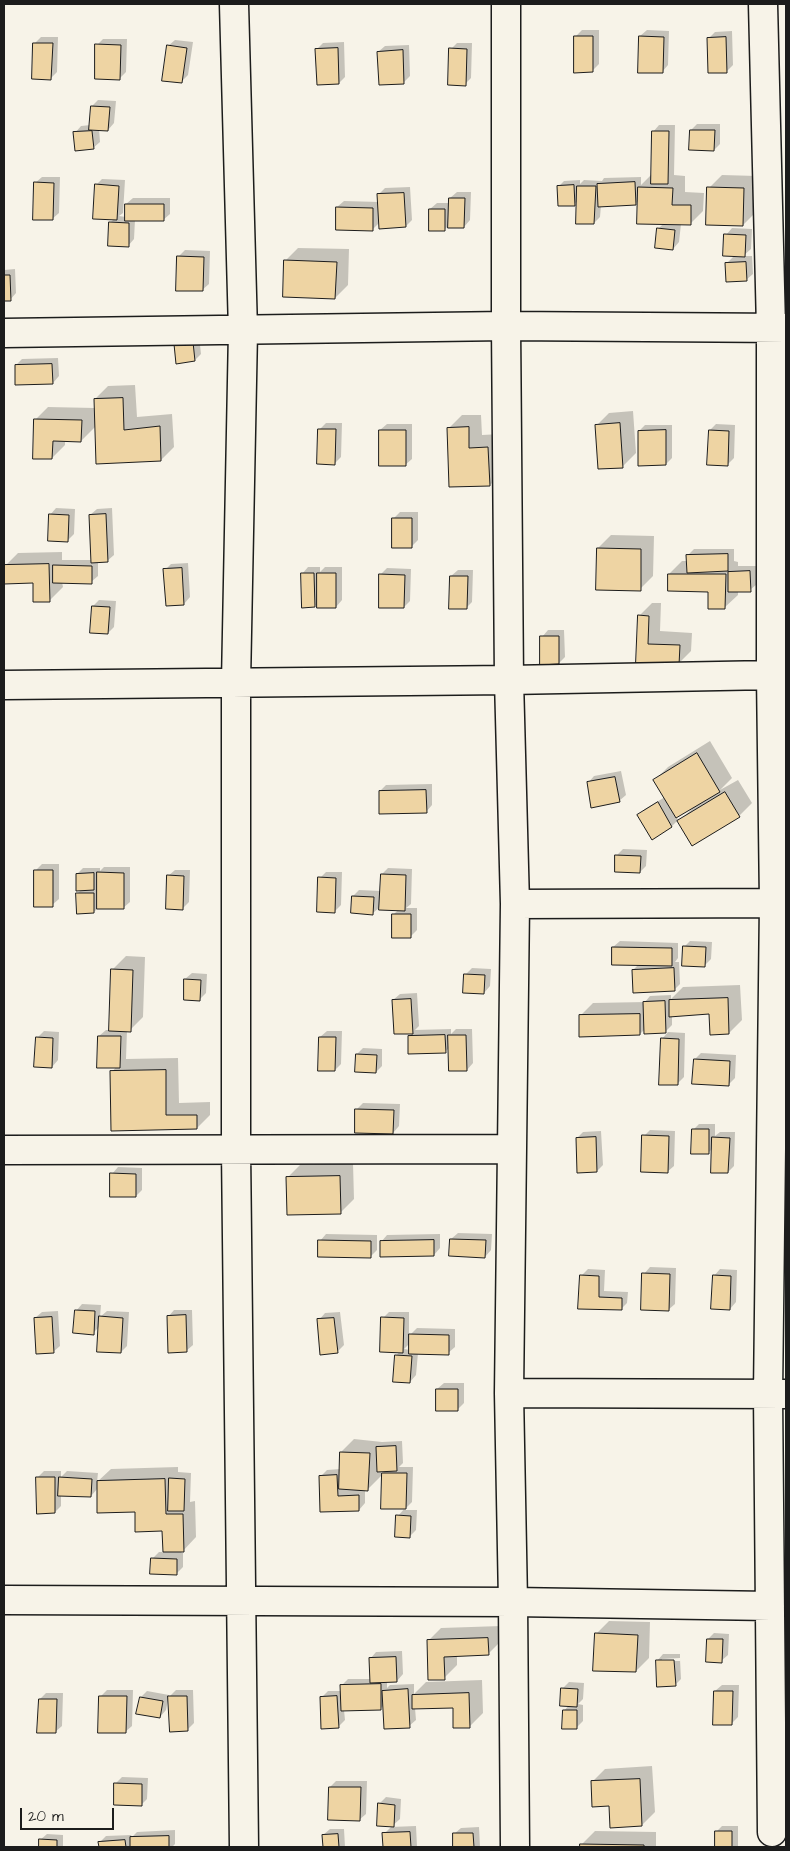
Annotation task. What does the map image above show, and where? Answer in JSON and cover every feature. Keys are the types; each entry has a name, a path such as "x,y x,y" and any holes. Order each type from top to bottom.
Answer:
{"street":[{"path":"234,4 243,331 236,682 236,1150 244,1847"},
{"path":"506,4 509,680 515,904 509,1394 515,1847"},
{"path":"763,4 778,328 771,675 780,903 777,1394 770,1606 772,1832"},
{"path":"4,333 506,326 778,328"},
{"path":"4,684 509,680 771,675"},
{"path":"515,904 780,903"},
{"path":"4,1150 511,1148"},
{"path":"509,1394 777,1394"},
{"path":"4,1600 513,1602 770,1606"}],"building":[{"path":"574,36 593,36 593,72 574,73"},
{"path":"639,36 664,37 663,73 638,73"},
{"path":"726,37 727,73 708,73 707,38"},
{"path":"33,43 53,43 51,80 32,79"},
{"path":"95,44 121,45 120,80 95,79"},
{"path":"167,45 187,48 182,83 162,81"},
{"path":"338,48 339,84 317,85 315,49"},
{"path":"449,48 467,49 466,86 448,85"},
{"path":"403,50 404,84 379,85 377,52"},
{"path":"91,106 110,107 108,131 89,130"},
{"path":"690,130 715,130 714,151 689,150"},
{"path":"92,131 94,149 75,151 73,132"},
{"path":"652,131 669,131 668,184 651,184"},
{"path":"34,182 54,183 53,220 33,220"},
{"path":"635,182 636,205 598,207 597,184"},
{"path":"95,184 119,186 117,220 93,219"},
{"path":"574,185 575,206 558,206 557,186"},
{"path":"577,186 596,186 594,224 576,224"},
{"path":"638,187 673,188 672,205 691,205 691,225 637,224"},
{"path":"707,187 744,188 743,226 706,225"},
{"path":"404,193 406,227 379,229 377,194"},
{"path":"449,198 465,198 464,228 448,228"},
{"path":"125,204 164,204 164,221 125,221"},
{"path":"336,207 373,208 373,231 336,230"},
{"path":"429,209 445,209 445,231 429,231"},
{"path":"109,222 129,223 129,247 108,246"},
{"path":"657,228 675,230 673,250 655,248"},
{"path":"724,234 746,235 745,257 723,256"},
{"path":"177,256 204,257 203,291 176,291"},
{"path":"284,260 337,262 335,299 283,297"},
{"path":"746,262 747,281 726,282 725,263"},
{"path":"4,275 10,275 11,301 4,301"},
{"path":"193,342 195,361 176,364 174,344"},
{"path":"52,364 53,384 15,385 15,365"},
{"path":"123,398 124,430 160,426 161,461 96,464 94,399"},
{"path":"34,419 82,420 81,442 53,441 52,459 33,459"},
{"path":"620,423 623,468 598,469 595,425"},
{"path":"469,427 469,448 488,447 490,486 449,487 447,428"},
{"path":"318,429 336,429 335,465 317,464"},
{"path":"379,430 406,430 406,466 379,466"},
{"path":"666,430 666,465 638,466 638,431"},
{"path":"709,430 729,431 728,466 707,465"},
{"path":"49,514 69,515 68,542 48,541"},
{"path":"106,514 108,562 91,563 89,515"},
{"path":"392,518 412,518 412,548 392,548"},
{"path":"597,548 641,549 641,591 596,590"},
{"path":"728,554 728,571 687,573 686,555"},
{"path":"49,564 50,602 33,602 33,583 4,584 4,565"},
{"path":"53,565 92,566 92,584 53,583"},
{"path":"182,568 184,605 166,606 163,569"},
{"path":"750,571 751,592 728,592 728,572"},
{"path":"301,573 314,573 315,607 302,608"},
{"path":"317,573 336,573 336,608 317,608"},
{"path":"379,574 405,575 404,608 379,608"},
{"path":"668,574 726,574 725,609 708,609 708,592 668,591"},
{"path":"450,576 468,576 467,609 449,609"},
{"path":"92,606 110,607 108,634 90,633"},
{"path":"638,615 649,616 648,644 680,645 679,665 636,663"},
{"path":"540,636 559,636 559,664 540,665"},
{"path":"697,753 720,792 676,818 653,780"},
{"path":"615,777 620,802 591,808 587,782"},
{"path":"426,790 427,813 379,814 379,791"},
{"path":"725,792 740,817 692,846 677,821"},
{"path":"658,802 672,827 652,840 637,815"},
{"path":"615,855 641,856 640,873 615,872"},
{"path":"34,870 53,870 53,907 34,907"},
{"path":"97,872 124,873 124,909 97,909"},
{"path":"94,873 94,890 76,891 76,874"},
{"path":"381,874 406,875 405,911 379,910"},
{"path":"167,875 184,876 183,910 166,909"},
{"path":"318,877 336,878 335,913 317,912"},
{"path":"76,893 94,893 94,913 77,914"},
{"path":"352,896 374,897 373,915 351,913"},
{"path":"392,914 411,914 411,938 392,938"},
{"path":"683,946 706,947 705,967 682,966"},
{"path":"612,947 672,948 672,966 612,965"},
{"path":"674,968 675,991 633,993 632,970"},
{"path":"111,969 133,970 131,1032 109,1031"},
{"path":"464,974 485,975 484,994 463,993"},
{"path":"184,979 201,980 200,1001 184,1000"},
{"path":"728,998 729,1034 710,1035 709,1014 669,1017 669,1000"},
{"path":"411,999 413,1034 394,1034 392,1000"},
{"path":"665,1001 666,1033 644,1034 643,1002"},
{"path":"640,1014 640,1035 579,1037 579,1015"},
{"path":"445,1035 446,1053 408,1054 408,1036"},
{"path":"448,1035 466,1035 467,1071 449,1071"},
{"path":"98,1036 121,1036 120,1068 97,1068"},
{"path":"36,1037 53,1038 52,1068 34,1067"},
{"path":"319,1037 336,1037 335,1071 318,1071"},
{"path":"661,1038 679,1039 678,1085 659,1085"},
{"path":"356,1054 377,1055 376,1073 355,1072"},
{"path":"694,1059 730,1061 729,1086 692,1084"},
{"path":"166,1070 166,1115 197,1115 197,1129 111,1131 110,1071"},
{"path":"355,1109 394,1110 393,1134 355,1133"},
{"path":"692,1129 709,1129 709,1154 691,1154"},
{"path":"642,1135 669,1136 668,1173 641,1172"},
{"path":"596,1137 597,1172 577,1173 576,1138"},
{"path":"712,1137 730,1138 728,1173 711,1173"},
{"path":"110,1173 136,1174 136,1197 110,1197"},
{"path":"340,1176 341,1214 287,1215 286,1177"},
{"path":"450,1239 486,1240 485,1258 449,1256"},
{"path":"318,1240 371,1241 371,1258 318,1257"},
{"path":"434,1240 434,1256 380,1257 380,1241"},
{"path":"642,1273 670,1274 669,1311 641,1310"},
{"path":"580,1275 599,1276 599,1297 622,1298 622,1310 578,1309"},
{"path":"713,1275 731,1276 730,1310 711,1309"},
{"path":"75,1310 95,1311 94,1335 73,1333"},
{"path":"186,1315 187,1352 168,1353 167,1316"},
{"path":"99,1316 123,1318 121,1353 97,1352"},
{"path":"52,1317 54,1353 36,1354 34,1318"},
{"path":"381,1317 404,1318 403,1353 380,1352"},
{"path":"334,1318 338,1353 320,1355 317,1319"},
{"path":"409,1334 449,1335 449,1355 409,1354"},
{"path":"395,1355 412,1356 410,1383 393,1382"},
{"path":"436,1389 458,1389 458,1411 436,1411"},
{"path":"396,1446 397,1471 377,1472 376,1447"},
{"path":"340,1452 370,1453 368,1491 339,1489"},
{"path":"382,1473 407,1473 406,1509 381,1509"},
{"path":"337,1475 338,1496 359,1495 359,1511 320,1512 319,1476"},
{"path":"36,1477 55,1477 55,1513 37,1514"},
{"path":"59,1477 92,1479 91,1497 58,1496"},
{"path":"169,1478 185,1479 184,1511 168,1511"},
{"path":"165,1479 166,1514 183,1514 184,1552 163,1552 162,1531 135,1532 135,1512 97,1513 97,1481"},
{"path":"396,1515 411,1516 410,1538 395,1537"},
{"path":"151,1558 177,1559 177,1575 150,1574"},
{"path":"595,1633 638,1635 636,1672 593,1671"},
{"path":"488,1638 489,1655 444,1657 445,1680 428,1680 427,1640"},
{"path":"707,1639 723,1639 722,1663 706,1662"},
{"path":"396,1657 397,1682 370,1683 369,1658"},
{"path":"656,1660 674,1660 676,1686 657,1687"},
{"path":"381,1684 381,1710 341,1711 340,1685"},
{"path":"561,1688 578,1689 577,1707 560,1706"},
{"path":"408,1689 410,1728 384,1729 382,1691"},
{"path":"714,1691 733,1691 732,1725 713,1725"},
{"path":"469,1693 470,1728 453,1728 453,1708 412,1709 412,1695"},
{"path":"99,1696 127,1696 126,1733 98,1733"},
{"path":"168,1696 187,1696 188,1731 170,1732"},
{"path":"337,1696 339,1728 321,1729 320,1697"},
{"path":"140,1697 163,1701 160,1718 136,1714"},
{"path":"39,1699 57,1699 56,1733 37,1733"},
{"path":"563,1710 577,1710 577,1729 562,1729"},
{"path":"640,1779 642,1826 610,1828 609,1806 592,1807 591,1781"},
{"path":"114,1783 142,1784 142,1806 114,1805"},
{"path":"329,1787 361,1787 360,1821 328,1820"},
{"path":"378,1803 395,1805 394,1827 377,1826"},
{"path":"715,1831 732,1831 732,1847 715,1847"},
{"path":"410,1832 411,1847 383,1847 382,1833"},
{"path":"453,1833 473,1833 474,1847 453,1847"},
{"path":"338,1834 339,1847 323,1847 322,1835"},
{"path":"169,1836 169,1847 130,1847 130,1837"},
{"path":"39,1839 57,1840 57,1847 39,1847"},
{"path":"125,1840 126,1847 99,1847 98,1842"},
{"path":"580,1844 644,1845 644,1847 580,1847"}]}
